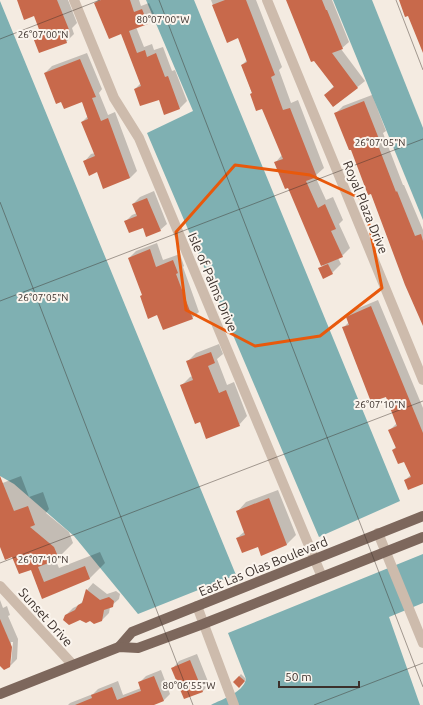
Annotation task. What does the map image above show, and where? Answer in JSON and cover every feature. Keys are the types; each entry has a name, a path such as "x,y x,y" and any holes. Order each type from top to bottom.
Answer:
{"main road":[{"name":"East Las Olas Boulevard","path":"119,647 132,632 423,516"},
{"name":"East Las Olas Boulevard","path":"0,694 119,647 138,648 204,624 423,537"}],"street":[{"name":"Isle of Palms Drive","path":"74,0 114,98 139,138 322,577"},
{"name":"Royal Plaza Drive","path":"267,0 423,380"},
{"path":"378,534 423,643"},
{"name":"Sunset Drive","path":"0,586 73,665"},
{"path":"197,606 232,701"}],"highlighted area":[{"path":"235,165 310,175 364,200 382,288 320,336 255,346 186,310 176,232"}],"water":[{"path":"146,0 194,0 400,501 319,537 147,133 193,111"},
{"path":"333,0 372,0 423,128 423,220"},
{"path":"0,1 236,575 138,614 74,536 14,484 0,476"},
{"path":"423,554 423,603 389,617 420,705 211,705 237,692 244,684 246,679 228,633"}],"building":[{"path":"17,0 57,0 70,32 64,34 67,43 39,53 32,35 40,32 34,16 24,20"},
{"path":"101,0 130,0 134,12 142,9 148,24 129,31 137,53 145,50 147,57 156,53 165,77 168,76 180,109 164,115 159,100 140,106 134,89 141,86 121,34 109,39 94,3"},
{"path":"225,0 246,0 275,75 271,77 283,110 290,108 317,177 306,181 318,208 325,204 336,229 331,231 343,257 321,266 288,188 285,189 274,162 283,159 262,109 256,111 250,94 252,93 241,65 247,62 238,38 227,43 212,5"},
{"path":"286,0 322,0 327,10 343,49 332,53 358,88 333,107 324,95 334,87 314,61 311,62"},
{"path":"399,0 423,0 423,53 408,16 405,17"},
{"path":"80,59 96,97 92,98 101,121 108,118 130,178 103,189 97,172 89,176 83,161 95,156 81,122 88,119 82,102 64,109 61,102 56,104 44,73"},
{"path":"364,101 379,139 376,140 396,192 397,191 415,236 421,234 423,241 423,326 405,285 371,194 368,195 351,150 349,150 334,113"},
{"path":"147,198 161,231 146,237 143,228 129,233 124,221 137,216 132,204"},
{"path":"150,249 156,267 173,260 178,273 176,274 193,319 163,330 157,315 148,319 140,296 142,295 128,258"},
{"path":"328,264 333,274 323,279 318,268"},
{"path":"371,306 423,433 423,484 408,490 404,480 411,477 404,462 398,464 392,450 396,448 388,430 397,426 386,397 371,402 342,327 349,325 346,317"},
{"path":"211,352 215,363 208,366 219,393 226,390 240,426 206,439 200,422 195,424 180,385 193,380 186,361"},
{"path":"0,476 14,511 28,506 35,525 30,527 54,547 59,559 38,567 44,582 85,566 90,579 42,599 31,570 19,574 12,557 5,560 0,547"},
{"path":"269,498 287,545 261,556 258,547 242,553 236,538 245,535 236,511"},
{"path":"86,589 100,600 109,597 114,601 113,607 104,610 102,621 94,624 90,621 86,623 80,620 69,625 63,620 65,615 75,610 78,605 82,603"},
{"path":"0,619 12,647 10,667 4,670 0,666"},
{"path":"190,660 203,692 184,699 171,668"},
{"path":"154,676 164,701 154,705 75,705 92,698 91,695 112,687 117,700 141,691 138,682"},
{"path":"239,676 245,681 239,688 233,682"}]}
